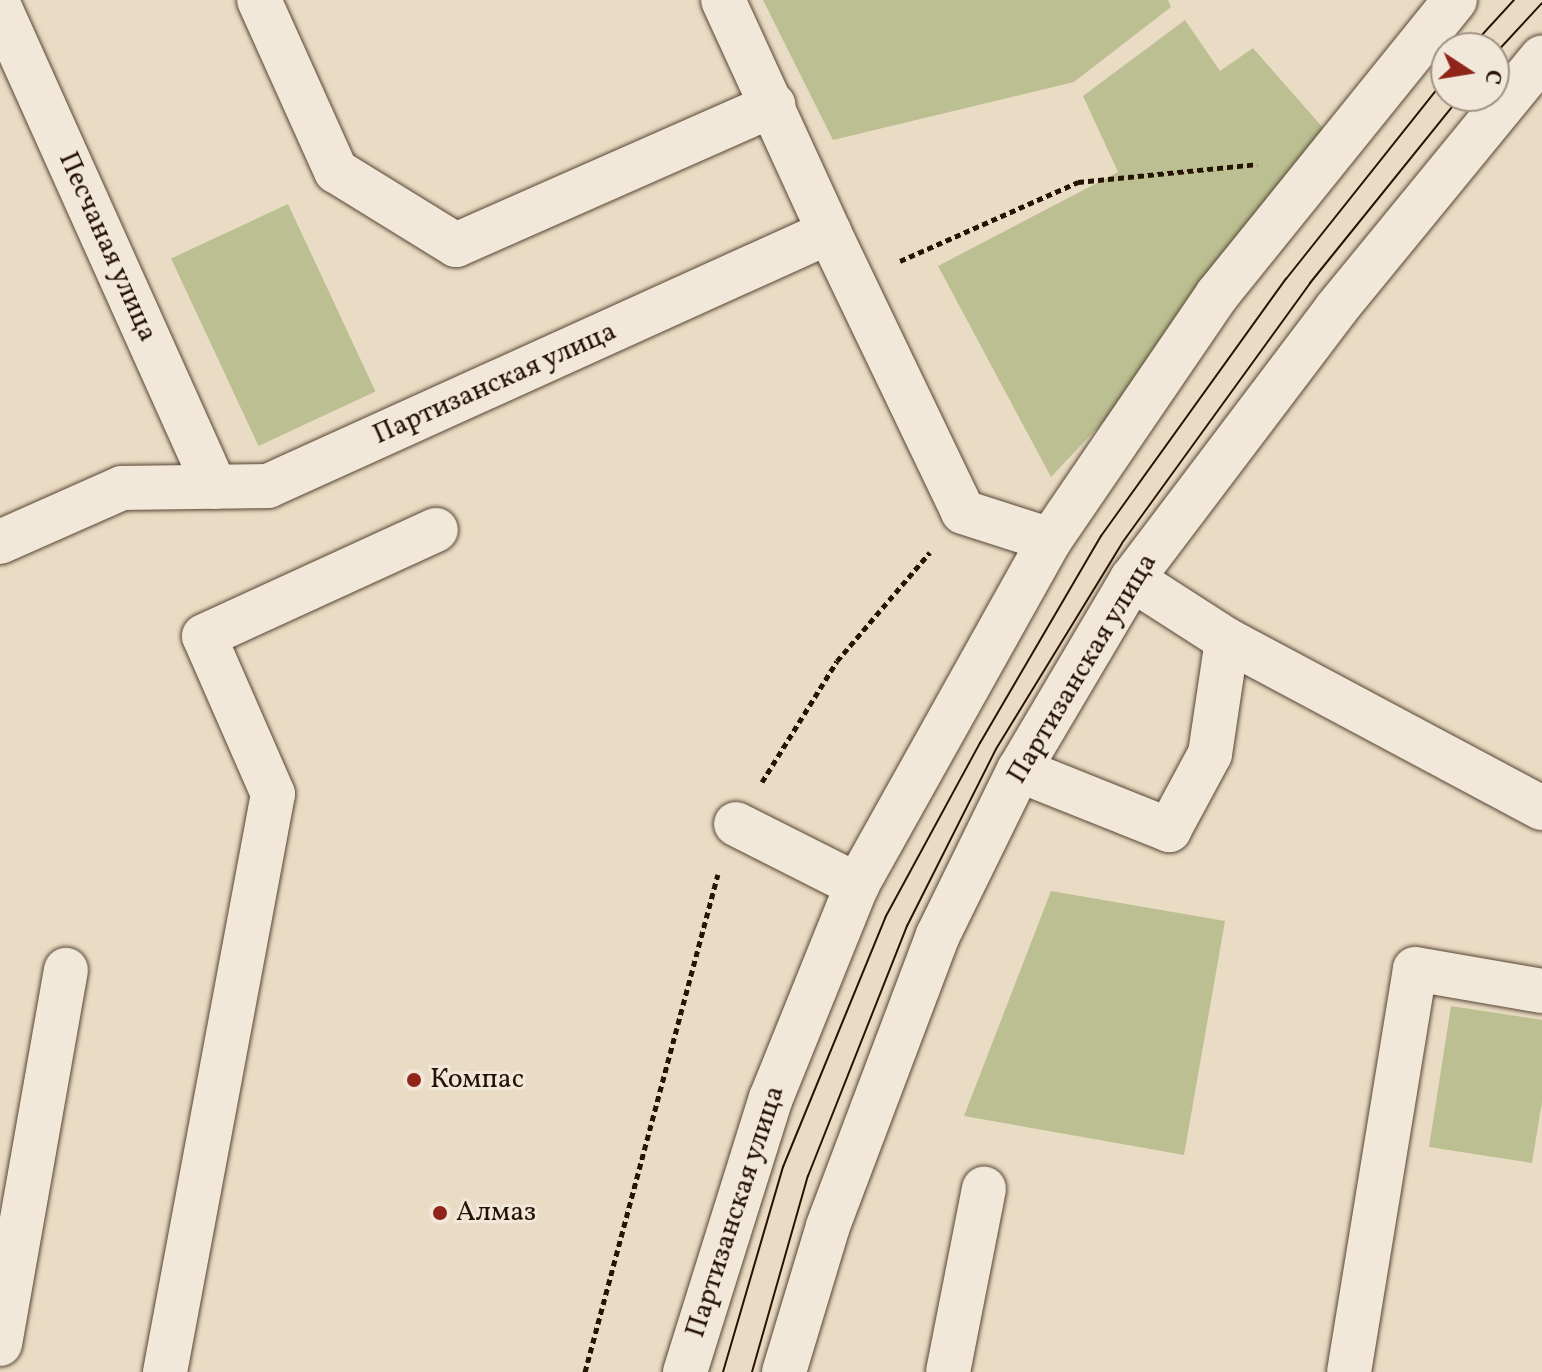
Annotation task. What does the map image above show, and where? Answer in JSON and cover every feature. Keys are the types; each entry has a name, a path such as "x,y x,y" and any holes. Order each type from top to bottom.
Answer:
{"street":[{"path":"259,0 336,171 456,245 773,105"},
{"path":"723,0 829,232 856,280 963,512 1050,540"},
{"name":"Партизанская улица","path":"685,1372 771,1098 857,885 1050,540 1217,295 1455,0"},
{"name":"Песчаная улица","path":"0,8 215,487"},
{"name":"Партизанская улица","path":"784,1372 828,1226 938,935 1019,770 1132,579 1336,309 1542,57"},
{"name":"Партизанская улица","path":"0,542 122,488 268,486 829,232"},
{"path":"165,1372 273,794 204,636 436,530"},
{"path":"1132,579 1227,640 1542,808"},
{"path":"1019,770 1169,830 1210,754 1227,640"},
{"path":"736,824 857,885"},
{"path":"1349,1372 1415,969 1542,991"},
{"path":"0,1344 66,970"},
{"path":"948,1372 984,1189"}],"path":[{"path":"856,280 1078,182 1259,164"}],"green space":[{"path":"763,0 1168,0 1171,7 1074,82 833,140"},
{"path":"1185,20 1220,71 1253,48 1324,129 1185,335 1051,477 938,266 1118,172 1083,96"},
{"path":"288,204 375,392 259,446 171,259"},
{"path":"1051,891 1225,921 1184,1155 964,1116"},
{"path":"1451,1006 1542,1020 1542,1102 1532,1163 1429,1147"}],"tram line":[{"path":"1485,32 1514,0"},
{"path":"1510,38 1542,3"},
{"path":"723,1372 783,1167 886,916 980,743 1101,536 1286,279 1430,98"},
{"path":"752,1372 808,1176 907,926 996,749 1122,543 1310,283 1448,112"}],"place":[{"name":"Компас","path":"414,1080"},
{"name":"Алмаз","path":"440,1213"}]}
